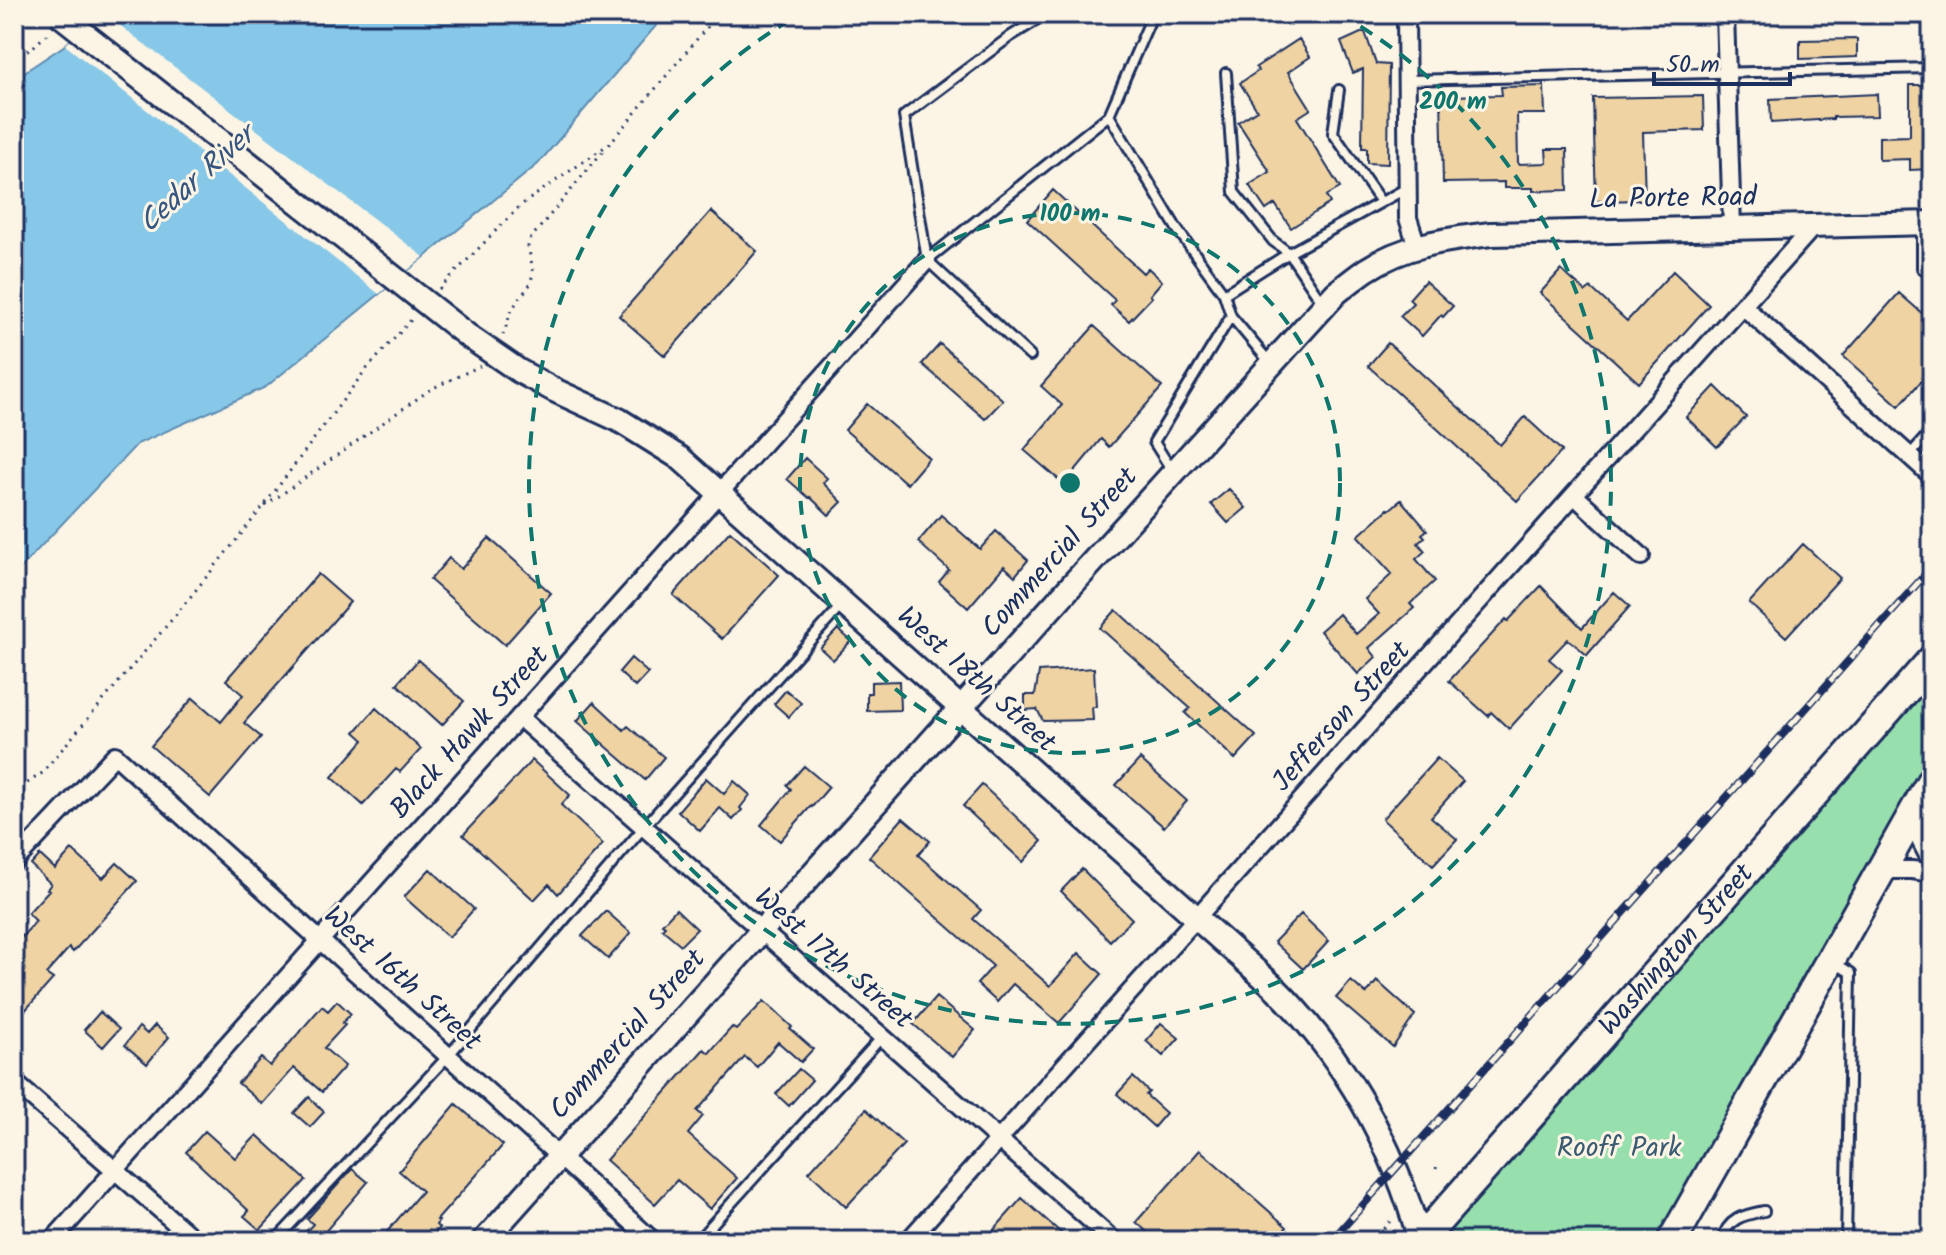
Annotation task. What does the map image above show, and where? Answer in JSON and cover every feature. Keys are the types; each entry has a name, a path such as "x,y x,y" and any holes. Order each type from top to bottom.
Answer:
{"highway":[{"name":"Washington Street","path":"1420,1241 1932,660"},
{"path":"1672,1241 1932,780"}],"street":[{"path":"1406,14 1408,218 1417,246"},
{"path":"1725,14 1732,227"},
{"name":"West 18th Street","path":"55,22 468,336 519,371 619,420 680,458 961,707 1295,1008 1342,1068 1382,1139 1411,1207 1420,1241"},
{"name":"La Porte Road","path":"1417,246 1491,234 1927,224"},
{"name":"Jefferson Street","path":"908,1241 1813,227"},
{"name":"Commercial Street","path":"484,1241 1336,293 1389,257 1417,246"},
{"name":"Black Hawk Street","path":"52,1241 927,260"},
{"path":"1743,306 1932,476"},
{"path":"1575,496 1641,556"},
{"name":"West 17th Street","path":"519,717 1114,1241"},
{"name":"West 16th Street","path":"14,862 115,755 653,1241"},
{"path":"1911,818 1932,863"},
{"path":"1882,870 1932,873"},
{"path":"14,1082 196,1241"}],"lane":[{"path":"1030,356 927,260 904,116 1011,36 1047,14"},
{"path":"927,260 1109,115 1152,15 1168,14"},
{"path":"1406,80 1932,68"},
{"path":"1226,73 1234,192 1273,241 1289,253 1324,306"},
{"path":"1339,90 1333,133 1381,202"},
{"path":"1109,115 1177,229 1224,294 1231,316 1272,364"},
{"path":"1224,294 1289,253 1407,188"},
{"path":"1927,224 1922,268 1932,277"},
{"path":"1173,473 1154,442 1231,316"},
{"path":"1909,456 1932,430"},
{"path":"275,1241 448,1056 644,827 844,603"},
{"path":"1830,959 1851,973 1846,1241"},
{"path":"697,1241 882,1037"},
{"path":"1722,1241 1728,1225 1741,1215 1764,1211"}],"path":[{"path":"436,293 521,205 609,144 718,14"},
{"path":"14,60 32,48 55,22"},
{"path":"14,792 41,774 174,617 263,507 364,372 415,315"},
{"path":"1373,1241 1390,1221"}],"green space":[{"name":"Rooff Park","path":"1932,658 1932,779 1672,1241 1411,1241"}],"water":[{"name":"Cedar River","path":"100,14 666,14 538,164 266,387 137,444 14,575 14,79 65,45"}],"pier":[{"path":"100,14 105,14 424,257 379,294 65,45"}],"building":[{"path":"1363,32 1376,64 1389,65 1388,164 1367,163 1367,148 1362,148 1363,69 1353,73 1341,42"},
{"path":"1299,39 1310,57 1288,72 1311,109 1297,118 1340,188 1326,196 1330,203 1291,228 1275,204 1266,210 1249,185 1270,172 1238,122 1257,110 1240,83 1258,71 1256,67"},
{"path":"1857,39 1857,57 1800,59 1800,40"},
{"path":"1910,85 1932,85 1932,169 1910,170 1910,159 1879,160 1879,137 1910,136"},
{"path":"1544,86 1545,114 1517,114 1518,164 1547,163 1546,149 1567,149 1568,190 1504,188 1504,182 1443,183 1441,96 1502,95 1501,87"},
{"path":"1877,94 1878,116 1771,123 1770,99"},
{"path":"1703,96 1704,130 1643,132 1645,200 1596,201 1593,98"},
{"path":"1053,190 1143,273 1148,268 1162,281 1150,295 1152,297 1129,321 1111,305 1115,300 1027,220"},
{"path":"711,211 757,251 665,356 619,316"},
{"path":"1561,270 1586,292 1591,288 1627,321 1673,271 1709,305 1639,383 1540,293"},
{"path":"1425,281 1453,306 1422,336 1400,316 1413,303 1409,299"},
{"path":"1899,293 1932,322 1932,369 1899,406 1843,356"},
{"path":"1094,326 1162,387 1109,447 1101,439 1064,484 1024,450 1062,405 1041,386"},
{"path":"1388,343 1500,445 1525,417 1562,451 1517,501 1368,366"},
{"path":"940,344 1003,400 985,419 922,364"},
{"path":"1715,386 1746,417 1717,447 1686,417"},
{"path":"867,404 929,458 907,484 845,430"},
{"path":"805,458 827,478 823,483 842,502 829,515 787,479"},
{"path":"1229,489 1246,508 1228,523 1211,504"},
{"path":"1401,500 1427,530 1418,543 1425,551 1416,559 1435,581 1410,604 1414,608 1369,648 1376,657 1358,674 1320,631 1339,614 1356,634 1379,614 1365,599 1392,574 1358,536"},
{"path":"941,515 980,549 996,531 1028,560 1015,576 1004,566 968,608 939,582 949,570 918,542"},
{"path":"730,531 779,575 722,639 673,595"},
{"path":"489,538 551,593 505,645 430,580 449,558 461,569"},
{"path":"1803,544 1840,578 1786,637 1749,603"},
{"path":"318,574 350,602 244,723 261,737 210,797 151,746 193,698 221,722 243,695 226,680"},
{"path":"1541,586 1582,628 1614,592 1630,606 1587,655 1568,639 1549,659 1562,670 1509,729 1491,712 1488,716 1449,681"},
{"path":"1116,610 1256,736 1235,759 1185,713 1190,708 1100,628"},
{"path":"838,629 851,641 833,660 820,648"},
{"path":"631,658 648,673 635,687 619,672"},
{"path":"418,660 464,701 442,725 397,684"},
{"path":"1094,668 1096,707 1092,707 1093,720 1043,721 1037,709 1025,710 1025,695 1035,695 1039,672"},
{"path":"899,681 900,710 867,711 867,693 871,693 871,682"},
{"path":"786,690 801,703 789,717 774,704"},
{"path":"594,702 624,730 628,726 664,757 645,780 577,721"},
{"path":"376,708 421,749 400,772 396,769 363,805 332,777 364,740 355,732"},
{"path":"1437,758 1463,781 1431,817 1457,839 1433,865 1382,819"},
{"path":"1140,759 1187,801 1164,827 1116,785"},
{"path":"532,760 570,795 561,805 603,844 558,894 549,884 534,900 463,835"},
{"path":"804,766 829,787 780,841 761,825 791,789 787,785"},
{"path":"706,778 724,794 734,781 750,795 733,820 720,808 700,831 678,811"},
{"path":"982,785 1042,841 1023,862 963,806"},
{"path":"903,818 930,841 918,855 981,910 973,919 1050,986 1079,953 1102,974 1059,1023 1013,984 997,1002 977,984 993,966 869,857"},
{"path":"72,850 103,878 117,863 137,881 73,952 69,948 46,974 53,979 14,1023 14,946 36,921 28,913 51,884 31,865 40,855 55,869"},
{"path":"430,869 474,909 449,937 404,897"},
{"path":"1082,869 1132,919 1110,941 1061,891"},
{"path":"676,909 697,929 681,945 662,929 665,926 662,924"},
{"path":"606,911 631,933 608,959 582,936"},
{"path":"1301,914 1329,941 1303,969 1274,942"},
{"path":"1351,981 1366,994 1377,981 1415,1015 1393,1047 1336,998"},
{"path":"936,997 975,1030 952,1057 913,1024"},
{"path":"337,1001 351,1014 324,1048 345,1066 322,1092 294,1068 262,1104 238,1083 261,1058 270,1066 322,1006 328,1011"},
{"path":"764,1001 813,1049 801,1062 778,1042 757,1067 745,1057 697,1111 703,1116 688,1134 737,1178 710,1209 677,1180 655,1204 606,1160 704,1049 709,1053 732,1027 736,1030"},
{"path":"100,1012 119,1029 103,1047 84,1030"},
{"path":"1161,1023 1179,1038 1163,1056 1146,1041"},
{"path":"155,1025 169,1037 147,1064 125,1045 139,1027 147,1034"},
{"path":"799,1069 812,1080 789,1106 776,1094"},
{"path":"1133,1077 1149,1092 1146,1095 1166,1113 1154,1127 1117,1094"},
{"path":"309,1097 324,1112 310,1127 294,1113"},
{"path":"456,1104 503,1145 437,1220 439,1228 427,1241 379,1241 422,1191 399,1171"},
{"path":"866,1109 904,1144 846,1207 809,1172"},
{"path":"205,1131 235,1158 257,1135 306,1180 260,1230 244,1216 249,1211 186,1152"},
{"path":"1200,1150 1287,1227 1275,1241 1157,1241 1136,1222"},
{"path":"352,1169 368,1182 317,1241 297,1241 313,1224 307,1219"},
{"path":"1022,1198 1070,1241 984,1241"}],"railway":[{"path":"1331,1241 1932,567"}]}
